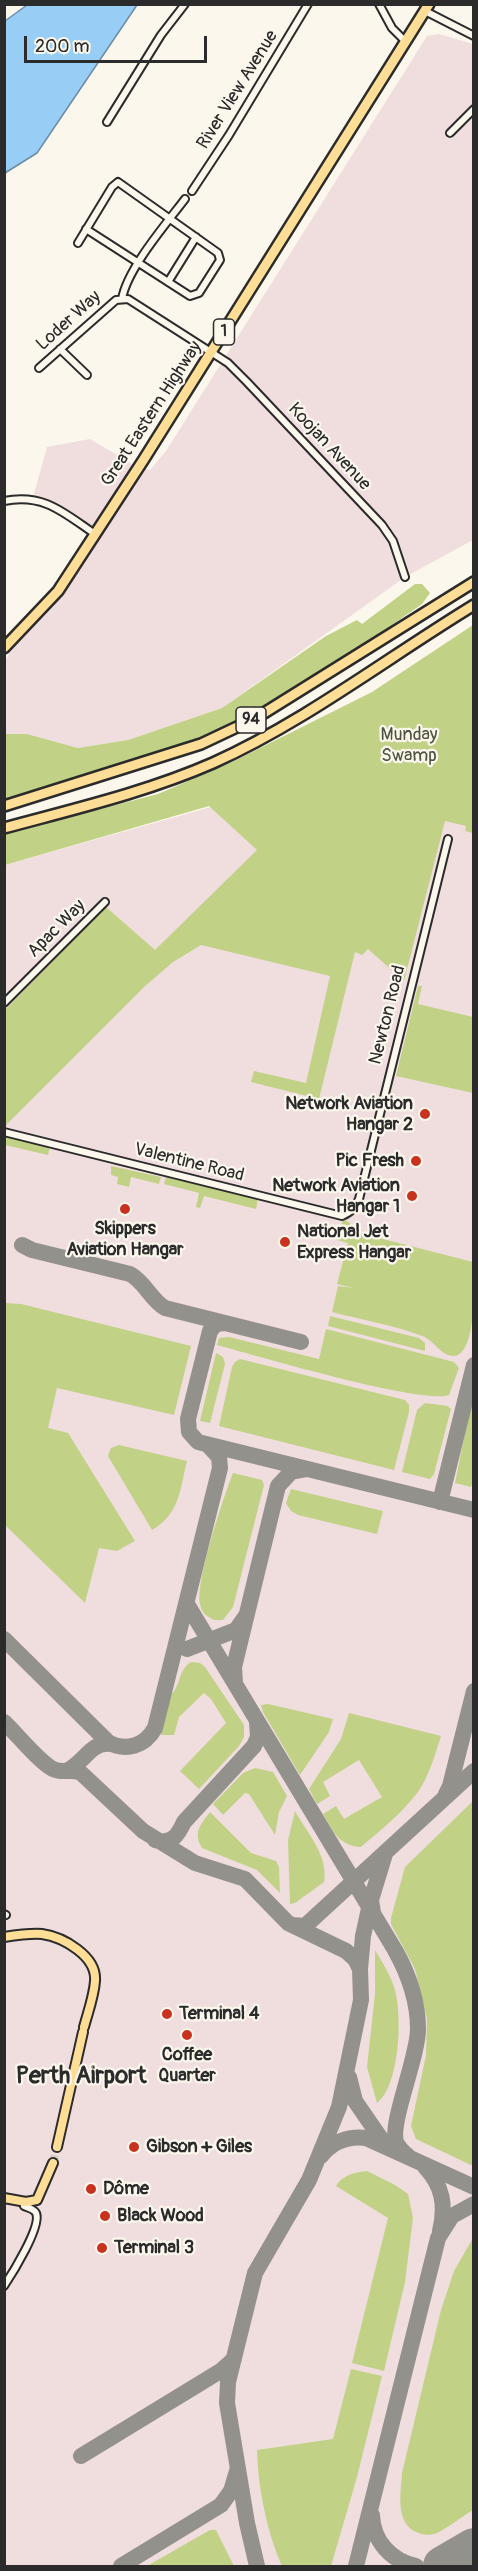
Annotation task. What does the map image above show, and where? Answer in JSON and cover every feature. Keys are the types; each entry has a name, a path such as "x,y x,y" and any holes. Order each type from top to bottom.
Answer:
{"highway":[{"name":"Great Eastern Highway","path":"4,648 50,602 95,534 427,8"},
{"name":"94","path":"4,806 117,772 210,740 256,718 474,582"},
{"name":"94","path":"4,828 124,795 212,763 301,717 474,605"}],"main road":[{"path":"4,1937 42,1934 63,1941 91,1964 95,1981 57,2147"},
{"path":"4,2198 26,2202 37,2200 53,2163"}],"street":[{"path":"107,122 155,45 185,4"},
{"name":"River View Avenue","path":"192,190 229,135 308,4"},
{"path":"379,4 392,28 406,42"},
{"path":"427,8 474,36"},
{"path":"450,133 474,109"},
{"path":"78,243 86,229 116,182 121,183 220,255 220,260 199,293 193,296 86,229"},
{"path":"122,299 124,287 139,263 185,199"},
{"path":"168,282 196,237"},
{"name":"Loder Way","path":"39,368 116,300 122,299 128,299 212,352"},
{"path":"60,349 87,375"},
{"name":"Koojan Avenue","path":"212,352 247,382 382,525 393,541 405,577"},
{"path":"4,501 26,498 40,500 95,534"},
{"name":"Newton Road","path":"358,1199 448,839"},
{"name":"Apac Way","path":"4,1003 105,902"},
{"name":"Valentine Road","path":"4,1132 342,1216 355,1208 358,1199"},
{"path":"4,2286 30,2241 36,2214 24,2206"}],"shaded area":[{"path":"439,34 473,44 473,540 405,577 222,708 128,740 78,748 27,734 5,734 4,664 20,631 40,612 96,533 34,494 47,447 90,439 137,467 150,470 166,451 427,36"},
{"name":"Perth Airport","path":"266,767 473,819 473,2566 5,2566 5,865 211,807"}],"green space":[{"path":"415,584 422,584 430,593 422,604 336,664 269,706 217,731 157,754 5,801 5,734 27,734 78,748 128,740 222,708 326,636 357,620 362,624"},
{"name":"Munday Swamp","path":"473,625 473,833 465,831 466,826 445,821 404,981 368,949 362,955 355,952 319,1099 251,1082 254,1071 306,1083 330,976 201,945 173,962 144,987 5,1126 5,1010 106,907 155,950 257,850 209,806 5,865 5,834 158,794 234,761 372,692"},
{"path":"418,986 422,986 418,1004 473,1017 473,1093 396,1076"},
{"path":"5,1136 50,1146 48,1155 5,1145"},
{"path":"111,1166 161,1177 159,1184 131,1177 129,1187 117,1184 118,1177 111,1175"},
{"path":"166,1177 258,1198 256,1209 204,1196 200,1208 196,1207 199,1193 164,1184"},
{"path":"343,1219 350,1223 352,1231 473,1262 471,1331 461,1353 448,1355 422,1336 332,1312 338,1286 353,1288 337,1284 348,1243 337,1240"},
{"path":"4,1303 21,1304 191,1346 174,1415 57,1388 48,1428 68,1433 135,1541 117,1551 99,1548 85,1603 5,1525"},
{"path":"330,1316 419,1338 425,1343 425,1351 328,1326"},
{"path":"326,1329 454,1362 459,1368 449,1395 407,1393 374,1386 217,1345 219,1338 229,1337 319,1359"},
{"path":"216,1353 223,1357 225,1364 210,1423 200,1421"},
{"path":"240,1359 405,1400 409,1405 409,1412 394,1470 219,1426 232,1367"},
{"path":"473,1402 474,1478 471,1487 455,1483"},
{"path":"425,1403 448,1406 451,1409 434,1474 430,1479 402,1472 417,1410"},
{"path":"119,1445 187,1461 174,1509 161,1524 152,1530 108,1456 111,1448"},
{"path":"233,1473 262,1480 264,1485 233,1607 223,1620 214,1620 207,1616 200,1604 202,1577 211,1539"},
{"path":"291,1489 383,1511 377,1534 298,1515 291,1511 286,1503"},
{"path":"191,1662 200,1663 205,1667 244,1725 244,1737 239,1746 199,1789 180,1771 226,1723 211,1699 204,1693 179,1717 174,1735 161,1735 171,1695 184,1669"},
{"path":"268,1704 333,1719 329,1732 300,1775 263,1712 261,1705"},
{"path":"349,1713 441,1736 429,1772 418,1792 384,1828 361,1847 342,1841 323,1814 336,1806 344,1819 382,1797 359,1760 323,1782 330,1796 317,1804 309,1789 341,1739"},
{"path":"255,1768 273,1772 287,1796 279,1812 275,1835 249,1794 245,1793 223,1815 213,1804 243,1773"},
{"path":"473,1801 473,2166 416,2139 411,2126 426,2055 427,2019 415,1969 391,1924 391,1918 405,1867"},
{"path":"295,1811 320,1854 325,1872 324,1882 295,1903 290,1904 288,1840"},
{"path":"210,1812 251,1853 276,1861 279,1867 280,1893 257,1870 202,1848 198,1833"},
{"path":"375,1950 394,1987 399,2031 391,2081 385,2094 377,2103 367,2067 375,1994"},
{"path":"367,2171 408,2194 413,2218 405,2282 384,2371 352,2363 388,2218 336,2186 354,2173"},
{"path":"473,2238 473,2510 437,2533 422,2534 414,2531 404,2520 400,2505 402,2473 441,2310 454,2271"},
{"path":"351,2369 382,2376 357,2477 331,2566 282,2566 264,2510 257,2450 333,2439"},
{"path":"210,2530 216,2530 234,2566 147,2566"}],"water":[{"path":"27,5 137,5 37,153 5,173 5,21"}],"taxiway":[{"path":"22,1245 32,1250 130,1274 140,1281 155,1300 165,1308 301,1342"},
{"path":"225,1323 216,1324 210,1331 188,1419 189,1432 198,1442 474,1510"},
{"path":"440,1502 474,1365"},
{"path":"4,1639 108,1742 128,1747 146,1739 155,1728 220,1468 219,1457 208,1445"},
{"path":"235,1683 234,1667 278,1486 291,1472 307,1469"},
{"path":"187,1604 395,1950 408,1978 416,2008 417,2041 395,2133 397,2144 408,2156"},
{"path":"187,1649 236,1630 245,1617"},
{"path":"446,1794 474,1691"},
{"path":"4,1722 47,1765 60,1771 81,1773 143,1831 195,1863 245,1879 288,1923 346,1951 355,1959 360,1969 361,2000 339,2107 309,2180 255,2273 228,2382 227,2403 247,2523 257,2566"},
{"path":"155,1840 166,1841 174,1838 184,1822 254,1746 258,1737 257,1722"},
{"path":"66,1771 92,1749 111,1744"},
{"path":"292,1925 305,1926 474,1771"},
{"path":"373,1913 371,1900 385,1854"},
{"path":"360,1969 363,1936 370,1904"},
{"path":"349,2077 355,2101 384,2143"},
{"path":"321,2156 341,2141 366,2138 474,2187"},
{"path":"425,2167 436,2182 442,2197 443,2213 440,2231"},
{"path":"356,2566 438,2238 452,2216 474,2204"},
{"path":"81,2456 222,2370 234,2359"},
{"path":"121,2566 221,2505 231,2491 237,2471"},
{"path":"372,2515 376,2533 391,2555 416,2566"},
{"path":"437,2566 460,2556"}],"runway":[{"path":"443,2566 474,2548"}],"tunnel":[{"path":"53,2163 57,2147"}],"place":[{"name":"Network Aviation Hangar 2","path":"425,1114"},
{"name":"Pic Fresh","path":"416,1161"},
{"name":"Network Aviation Hangar 1","path":"412,1196"},
{"name":"Skippers Aviation Hangar","path":"125,1209"},
{"name":"National Jet Express Hangar","path":"285,1242"},
{"name":"Terminal 4","path":"167,2014"},
{"name":"Coffee Quarter","path":"187,2035"},
{"name":"Gibson + Giles","path":"134,2147"},
{"name":"Dôme","path":"91,2189"},
{"name":"Black Wood","path":"105,2216"},
{"name":"Terminal 3","path":"102,2248"}],"district":[{"name":"Perth Airport","path":"81,2077"}]}
